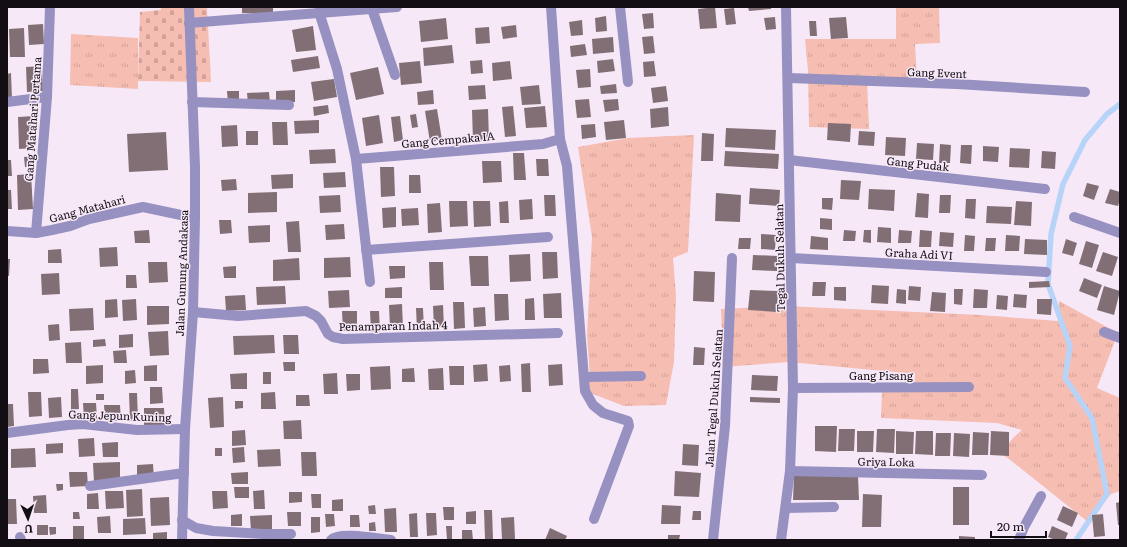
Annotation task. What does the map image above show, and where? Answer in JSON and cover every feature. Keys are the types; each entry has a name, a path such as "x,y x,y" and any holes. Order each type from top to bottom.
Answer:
{"street":[{"name":"Gang Matahari Pertama","path":"36,232 47,97 50,7"},
{"name":"Jalan Gunung Andakasa","path":"182,540 185,429 193,312 195,218 195,167 189,7"},
{"path":"189,23 396,7"},
{"path":"551,7 560,139 567,166 586,391 592,405 603,413 628,421 629,426 594,519"},
{"path":"620,7 628,82"},
{"name":"Tegal Dukuh Selatan","path":"781,540 790,471 794,388 786,7"},
{"path":"372,9 395,75"},
{"path":"319,12 337,69 356,159 370,282"},
{"name":"Gang Event","path":"788,78 957,84 1085,92"},
{"path":"7,102 47,97"},
{"path":"192,102 289,105"},
{"name":"Gang Cempaka IA","path":"356,159 543,144 560,139"},
{"name":"Gang Pudak","path":"789,160 1045,189"},
{"name":"Gang Matahari","path":"7,231 36,232 52,230 70,226 88,218 143,207 195,218"},
{"path":"1074,217 1120,233"},
{"path":"366,250 548,237"},
{"name":"Jalan Tegal Dukuh Selatan","path":"713,540 725,426 732,258"},
{"name":"Graha Adi VI","path":"791,258 1046,272"},
{"name":"Penamparan Indah 4","path":"193,312 238,316 306,311 316,316 321,321 328,334 344,340 558,333"},
{"path":"1104,332 1120,338"},
{"path":"585,377 640,376"},
{"name":"Gang Pisang","path":"794,388 969,387"},
{"name":"Gang Jepun Kuning","path":"7,433 83,424 137,430 185,429"},
{"name":"Griya Loka","path":"790,471 982,475"},
{"path":"90,486 184,473"},
{"path":"1019,540 1024,527 1041,496"},
{"path":"786,508 834,507"},
{"path":"182,520 196,528 213,531 291,534"},
{"path":"332,539 339,536 347,536 391,540"}],"green space":[{"path":"161,7 207,7 211,82 138,81 140,12 161,10"},
{"path":"896,7 939,7 940,43 915,44 917,82 867,80 869,129 809,127 808,71 805,39 896,39"},
{"path":"71,34 138,38 138,89 70,85"},
{"path":"694,135 688,252 673,258 676,296 674,362 666,405 624,406 585,391 590,377 587,335 592,237 578,147 628,138"},
{"path":"1059,301 1118,333 1097,388 1120,398 1120,491 1111,494 1088,522 1000,453 1022,430 997,423 881,418 882,388 914,392 915,374 789,362 723,367 721,309 785,306 981,315 1058,321"}],"building":[{"path":"242,7 273,7 273,13 242,13"},
{"path":"715,7 717,28 700,29 698,9"},
{"path":"748,7 771,7 771,9 749,11"},
{"path":"734,8 736,24 726,25 724,9"},
{"path":"653,13 654,28 644,29 642,14"},
{"path":"606,16 607,31 596,32 595,18"},
{"path":"775,17 776,29 766,30 764,18"},
{"path":"846,17 848,38 831,39 829,18"},
{"path":"446,18 448,39 421,42 419,21"},
{"path":"582,20 583,35 571,36 569,22"},
{"path":"809,21 816,21 817,36 810,36"},
{"path":"43,24 44,44 29,45 28,25"},
{"path":"516,25 517,37 503,39 501,27"},
{"path":"313,26 316,50 296,52 292,30"},
{"path":"489,27 490,43 476,44 475,28"},
{"path":"24,28 25,57 10,57 9,29"},
{"path":"653,36 655,53 644,54 642,37"},
{"path":"613,37 614,52 593,54 592,39"},
{"path":"585,44 587,55 571,57 570,46"},
{"path":"452,45 454,63 424,66 423,48"},
{"path":"318,56 320,68 293,72 291,60"},
{"path":"613,59 615,71 598,73 597,61"},
{"path":"482,60 483,73 471,74 470,61"},
{"path":"420,61 422,83 401,85 399,63"},
{"path":"510,61 512,79 493,81 492,63"},
{"path":"654,61 656,76 644,77 643,62"},
{"path":"42,66 43,91 27,92 26,67"},
{"path":"378,67 384,94 356,100 350,73"},
{"path":"590,69 591,87 578,88 576,70"},
{"path":"11,73 12,99 7,99 7,74"},
{"path":"334,79 337,97 314,101 311,82"},
{"path":"616,84 617,93 601,94 600,86"},
{"path":"485,85 486,99 469,100 468,86"},
{"path":"539,85 541,104 522,105 520,87"},
{"path":"666,86 668,101 653,103 651,88"},
{"path":"295,90 295,102 276,103 276,91"},
{"path":"433,90 434,104 418,105 417,92"},
{"path":"227,91 239,91 239,104 228,105"},
{"path":"269,92 270,103 248,104 247,93"},
{"path":"589,99 591,117 577,118 575,100"},
{"path":"618,99 619,110 605,112 603,100"},
{"path":"328,105 329,113 314,116 313,107"},
{"path":"513,106 516,136 505,137 502,107"},
{"path":"545,106 547,127 526,128 524,108"},
{"path":"668,107 669,126 651,128 650,109"},
{"path":"437,109 442,140 430,142 425,111"},
{"path":"488,109 489,141 473,141 472,110"},
{"path":"416,114 418,127 412,128 410,115"},
{"path":"379,115 383,143 366,146 362,118"},
{"path":"34,116 35,148 19,149 18,117"},
{"path":"400,116 403,140 394,142 391,117"},
{"path":"319,120 319,133 295,134 294,121"},
{"path":"624,120 626,138 606,140 604,122"},
{"path":"272,122 287,122 288,145 273,145"},
{"path":"828,123 851,124 850,142 827,140"},
{"path":"595,124 596,137 582,139 581,125"},
{"path":"237,125 238,146 222,147 221,126"},
{"path":"726,128 776,130 775,150 725,147"},
{"path":"246,131 258,131 258,145 246,145"},
{"path":"859,131 875,132 874,146 858,145"},
{"path":"166,132 168,170 129,172 127,134"},
{"path":"702,133 714,134 713,161 701,161"},
{"path":"886,137 906,138 905,156 885,155"},
{"path":"917,143 934,144 933,160 916,159"},
{"path":"940,144 951,145 950,163 939,163"},
{"path":"961,145 972,145 971,164 960,163"},
{"path":"983,146 999,147 998,162 983,161"},
{"path":"1010,148 1030,149 1029,168 1009,167"},
{"path":"335,149 336,163 310,164 309,150"},
{"path":"725,151 779,154 778,169 724,166"},
{"path":"1042,151 1056,152 1055,169 1041,168"},
{"path":"513,153 524,153 526,180 514,180"},
{"path":"35,156 35,167 25,167 24,157"},
{"path":"536,159 548,159 549,176 537,176"},
{"path":"7,160 11,160 12,176 7,176"},
{"path":"482,161 501,161 502,182 483,183"},
{"path":"380,167 394,167 395,196 381,197"},
{"path":"345,172 346,187 324,188 323,173"},
{"path":"31,174 33,209 18,210 17,175"},
{"path":"293,174 293,188 272,189 271,175"},
{"path":"409,175 420,175 421,193 409,193"},
{"path":"236,179 237,190 222,191 221,180"},
{"path":"841,180 861,181 859,200 840,199"},
{"path":"1087,183 1099,186 1094,200 1083,196"},
{"path":"750,188 780,190 779,206 749,204"},
{"path":"869,189 895,190 894,211 868,209"},
{"path":"1110,189 1120,192 1118,206 1105,203"},
{"path":"7,190 11,190 12,209 7,209"},
{"path":"277,192 277,212 248,213 248,193"},
{"path":"716,193 741,195 740,222 715,221"},
{"path":"917,193 929,194 928,218 915,217"},
{"path":"340,195 341,212 320,213 319,196"},
{"path":"544,195 555,195 556,216 545,216"},
{"path":"940,195 951,195 950,213 939,213"},
{"path":"822,198 833,198 832,210 822,209"},
{"path":"532,199 533,219 520,220 519,200"},
{"path":"966,199 976,199 975,219 965,218"},
{"path":"449,201 467,201 468,226 450,227"},
{"path":"473,201 490,201 491,226 474,227"},
{"path":"508,201 509,223 500,223 499,202"},
{"path":"1016,201 1032,202 1031,226 1014,225"},
{"path":"440,203 442,232 428,233 427,204"},
{"path":"987,206 1012,207 1011,224 986,223"},
{"path":"396,207 396,227 383,228 382,208"},
{"path":"418,208 419,225 402,226 401,209"},
{"path":"820,218 832,219 832,230 820,229"},
{"path":"219,220 231,220 232,233 220,234"},
{"path":"299,221 301,252 288,252 286,222"},
{"path":"344,224 345,239 326,240 325,225"},
{"path":"270,225 270,242 249,243 248,226"},
{"path":"878,227 891,228 891,243 877,242"},
{"path":"149,230 150,243 135,243 134,231"},
{"path":"844,230 856,231 855,241 843,241"},
{"path":"864,230 871,230 871,243 863,242"},
{"path":"899,230 912,231 911,243 898,243"},
{"path":"920,230 932,231 931,247 919,247"},
{"path":"940,232 954,233 953,247 939,246"},
{"path":"761,234 776,235 775,250 761,249"},
{"path":"965,235 975,236 974,251 964,251"},
{"path":"1006,235 1020,236 1019,251 1005,251"},
{"path":"811,236 828,238 828,250 810,249"},
{"path":"739,238 751,238 750,249 738,249"},
{"path":"986,238 996,238 995,251 985,251"},
{"path":"1025,239 1047,240 1047,255 1024,254"},
{"path":"1066,239 1077,243 1073,256 1062,253"},
{"path":"1086,241 1099,245 1092,268 1079,264"},
{"path":"117,247 118,266 100,267 99,248"},
{"path":"61,249 62,263 48,263 48,250"},
{"path":"542,252 557,252 558,278 543,279"},
{"path":"1103,252 1118,257 1112,276 1096,271"},
{"path":"530,254 531,281 510,282 509,255"},
{"path":"753,255 778,256 777,271 752,270"},
{"path":"469,256 488,256 489,286 471,286"},
{"path":"350,257 351,277 324,278 324,258"},
{"path":"299,258 300,280 273,281 273,260"},
{"path":"7,259 10,259 9,276 7,276"},
{"path":"148,262 167,262 168,282 149,283"},
{"path":"429,262 443,262 444,290 430,290"},
{"path":"236,266 236,278 224,278 223,267"},
{"path":"389,266 405,266 405,278 390,279"},
{"path":"694,271 715,272 714,302 693,301"},
{"path":"59,273 60,294 42,295 41,274"},
{"path":"126,275 136,275 137,288 126,288"},
{"path":"1084,278 1102,285 1097,298 1079,291"},
{"path":"1049,281 1050,287 1029,288 1029,282"},
{"path":"813,282 826,282 825,296 812,296"},
{"path":"872,285 889,286 888,304 871,303"},
{"path":"285,286 286,304 257,305 256,287"},
{"path":"909,286 921,287 920,301 908,300"},
{"path":"1104,286 1120,291 1114,315 1097,310"},
{"path":"402,287 402,298 385,298 385,288"},
{"path":"834,287 846,287 846,301 834,300"},
{"path":"897,289 906,290 906,304 896,303"},
{"path":"954,289 963,289 962,305 954,304"},
{"path":"974,289 988,290 987,308 973,308"},
{"path":"349,290 350,307 329,308 328,291"},
{"path":"750,290 778,291 777,312 748,310"},
{"path":"932,292 946,293 945,312 930,311"},
{"path":"561,293 562,318 544,318 543,294"},
{"path":"494,294 508,294 509,320 495,321"},
{"path":"1014,294 1027,295 1026,308 1013,307"},
{"path":"245,295 246,310 226,311 225,296"},
{"path":"997,295 1008,296 1007,310 996,309"},
{"path":"534,298 535,320 525,320 525,299"},
{"path":"117,299 118,317 105,318 105,300"},
{"path":"136,299 137,320 123,321 122,300"},
{"path":"1037,299 1052,299 1051,315 1037,314"},
{"path":"453,302 464,302 465,328 454,329"},
{"path":"402,304 403,328 390,329 389,305"},
{"path":"443,305 444,327 434,328 433,306"},
{"path":"147,306 169,306 169,324 147,325"},
{"path":"485,307 486,326 474,327 473,308"},
{"path":"93,308 94,330 70,331 69,309"},
{"path":"416,308 423,308 424,330 417,330"},
{"path":"342,311 357,311 357,330 343,331"},
{"path":"370,311 379,311 380,332 371,332"},
{"path":"59,324 60,340 49,341 48,325"},
{"path":"168,331 169,355 150,356 148,332"},
{"path":"133,334 133,347 119,348 119,335"},
{"path":"274,335 275,353 234,355 233,336"},
{"path":"283,335 298,335 299,354 284,354"},
{"path":"105,339 106,346 93,347 93,340"},
{"path":"81,342 82,363 66,363 65,343"},
{"path":"694,347 705,348 704,365 693,365"},
{"path":"126,350 127,363 114,363 113,351"},
{"path":"33,359 48,359 49,373 33,374"},
{"path":"283,362 295,362 295,371 284,371"},
{"path":"530,363 531,392 522,392 521,364"},
{"path":"487,364 488,381 474,382 473,365"},
{"path":"562,364 563,385 549,386 548,365"},
{"path":"103,365 103,383 86,384 86,366"},
{"path":"157,365 157,381 144,381 144,366"},
{"path":"510,365 511,381 500,382 499,366"},
{"path":"390,366 391,389 371,390 370,367"},
{"path":"449,366 464,366 464,385 450,385"},
{"path":"414,368 415,382 402,382 402,369"},
{"path":"443,368 444,390 429,390 428,369"},
{"path":"135,370 136,383 125,384 125,371"},
{"path":"263,372 271,372 271,384 263,384"},
{"path":"247,373 247,389 231,389 230,374"},
{"path":"337,373 338,394 324,394 323,374"},
{"path":"346,374 360,374 360,390 347,391"},
{"path":"752,375 778,376 777,391 751,390"},
{"path":"150,387 162,387 163,403 150,404"},
{"path":"71,389 78,389 79,409 71,410"},
{"path":"28,392 41,392 42,416 29,417"},
{"path":"275,392 276,409 261,409 261,393"},
{"path":"129,393 137,393 138,421 130,421"},
{"path":"96,394 104,394 104,400 96,400"},
{"path":"296,395 309,395 310,406 296,406"},
{"path":"61,397 62,417 49,418 48,398"},
{"path":"223,397 224,427 210,428 208,398"},
{"path":"750,397 780,398 780,403 750,402"},
{"path":"235,401 243,401 243,408 235,409"},
{"path":"83,403 96,403 97,419 84,420"},
{"path":"7,404 13,404 14,426 7,427"},
{"path":"104,405 120,405 121,421 105,421"},
{"path":"144,408 164,408 165,426 144,427"},
{"path":"301,420 302,439 284,439 283,421"},
{"path":"815,426 837,426 836,452 815,451"},
{"path":"839,429 855,429 854,451 838,451"},
{"path":"877,429 895,429 894,453 876,452"},
{"path":"245,430 246,445 232,446 232,431"},
{"path":"857,431 874,431 873,452 857,452"},
{"path":"896,431 914,432 913,454 896,454"},
{"path":"916,431 933,431 933,455 915,454"},
{"path":"991,431 1009,432 1009,456 990,455"},
{"path":"973,432 989,433 988,455 972,455"},
{"path":"936,433 951,433 950,456 935,456"},
{"path":"954,433 970,434 969,457 953,456"},
{"path":"94,438 95,456 79,457 78,439"},
{"path":"118,442 118,457 103,457 102,443"},
{"path":"63,443 63,453 46,454 46,444"},
{"path":"683,444 699,445 698,466 682,465"},
{"path":"244,447 245,462 233,463 232,448"},
{"path":"35,448 36,467 11,468 11,449"},
{"path":"215,448 222,448 222,456 215,456"},
{"path":"280,449 281,466 258,467 257,450"},
{"path":"301,452 316,452 317,476 302,476"},
{"path":"120,462 120,482 94,483 93,463"},
{"path":"153,464 154,478 137,479 137,465"},
{"path":"675,471 701,473 699,497 674,496"},
{"path":"69,472 87,472 88,486 70,487"},
{"path":"248,472 248,484 232,484 231,473"},
{"path":"794,476 858,476 859,500 793,500"},
{"path":"56,484 63,484 63,490 57,491"},
{"path":"234,487 249,487 249,498 235,498"},
{"path":"953,487 969,487 969,525 953,525"},
{"path":"142,489 143,516 127,517 126,490"},
{"path":"264,490 265,509 254,509 253,491"},
{"path":"105,491 123,491 124,508 106,509"},
{"path":"212,491 227,491 228,508 213,509"},
{"path":"289,492 302,492 302,502 289,503"},
{"path":"98,493 99,509 87,509 87,494"},
{"path":"311,494 321,494 321,508 312,508"},
{"path":"863,494 882,495 881,527 862,527"},
{"path":"46,495 47,513 34,513 33,496"},
{"path":"169,497 170,525 151,526 150,498"},
{"path":"7,499 16,499 17,524 7,524"},
{"path":"343,499 343,511 332,511 332,500"},
{"path":"1120,502 1120,525 1118,525 1116,503"},
{"path":"375,505 376,514 369,514 368,506"},
{"path":"662,505 681,506 680,524 661,524"},
{"path":"1063,506 1078,513 1072,527 1057,520"},
{"path":"443,507 454,507 454,520 444,520"},
{"path":"396,508 397,532 385,532 384,509"},
{"path":"484,510 492,510 493,539 485,539"},
{"path":"476,511 476,524 466,524 466,512"},
{"path":"693,511 701,511 701,520 692,520"},
{"path":"73,512 79,512 80,519 73,519"},
{"path":"287,512 301,512 301,526 288,526"},
{"path":"417,513 418,537 410,537 409,514"},
{"path":"426,513 436,513 437,535 427,536"},
{"path":"242,514 242,526 231,526 231,515"},
{"path":"325,514 334,514 335,526 326,527"},
{"path":"1103,514 1105,536 1094,537 1092,515"},
{"path":"272,515 272,530 251,531 250,516"},
{"path":"350,515 359,515 360,527 350,527"},
{"path":"110,516 111,533 98,533 97,517"},
{"path":"311,517 320,517 320,532 311,533"},
{"path":"514,517 515,539 502,540 501,518"},
{"path":"145,518 146,534 123,535 123,519"},
{"path":"375,522 376,531 369,531 369,523"},
{"path":"37,525 48,525 48,535 37,535"},
{"path":"73,526 84,526 84,540 73,540"},
{"path":"446,526 452,526 452,540 447,540"},
{"path":"1052,526 1068,533 1065,540 1055,540 1048,537"},
{"path":"49,527 56,527 56,534 50,535"},
{"path":"550,528 567,536 565,540 545,540"},
{"path":"462,530 472,530 473,540 462,540"},
{"path":"167,532 167,540 153,540 153,533"},
{"path":"668,535 680,535 679,540 668,540"},
{"path":"959,536 975,537 975,540 959,540"}],"waterway":[{"path":"1076,540 1107,494 1092,418 1065,378 1070,346 1048,284 1051,234 1063,184 1085,140 1107,114 1120,104"}]}
